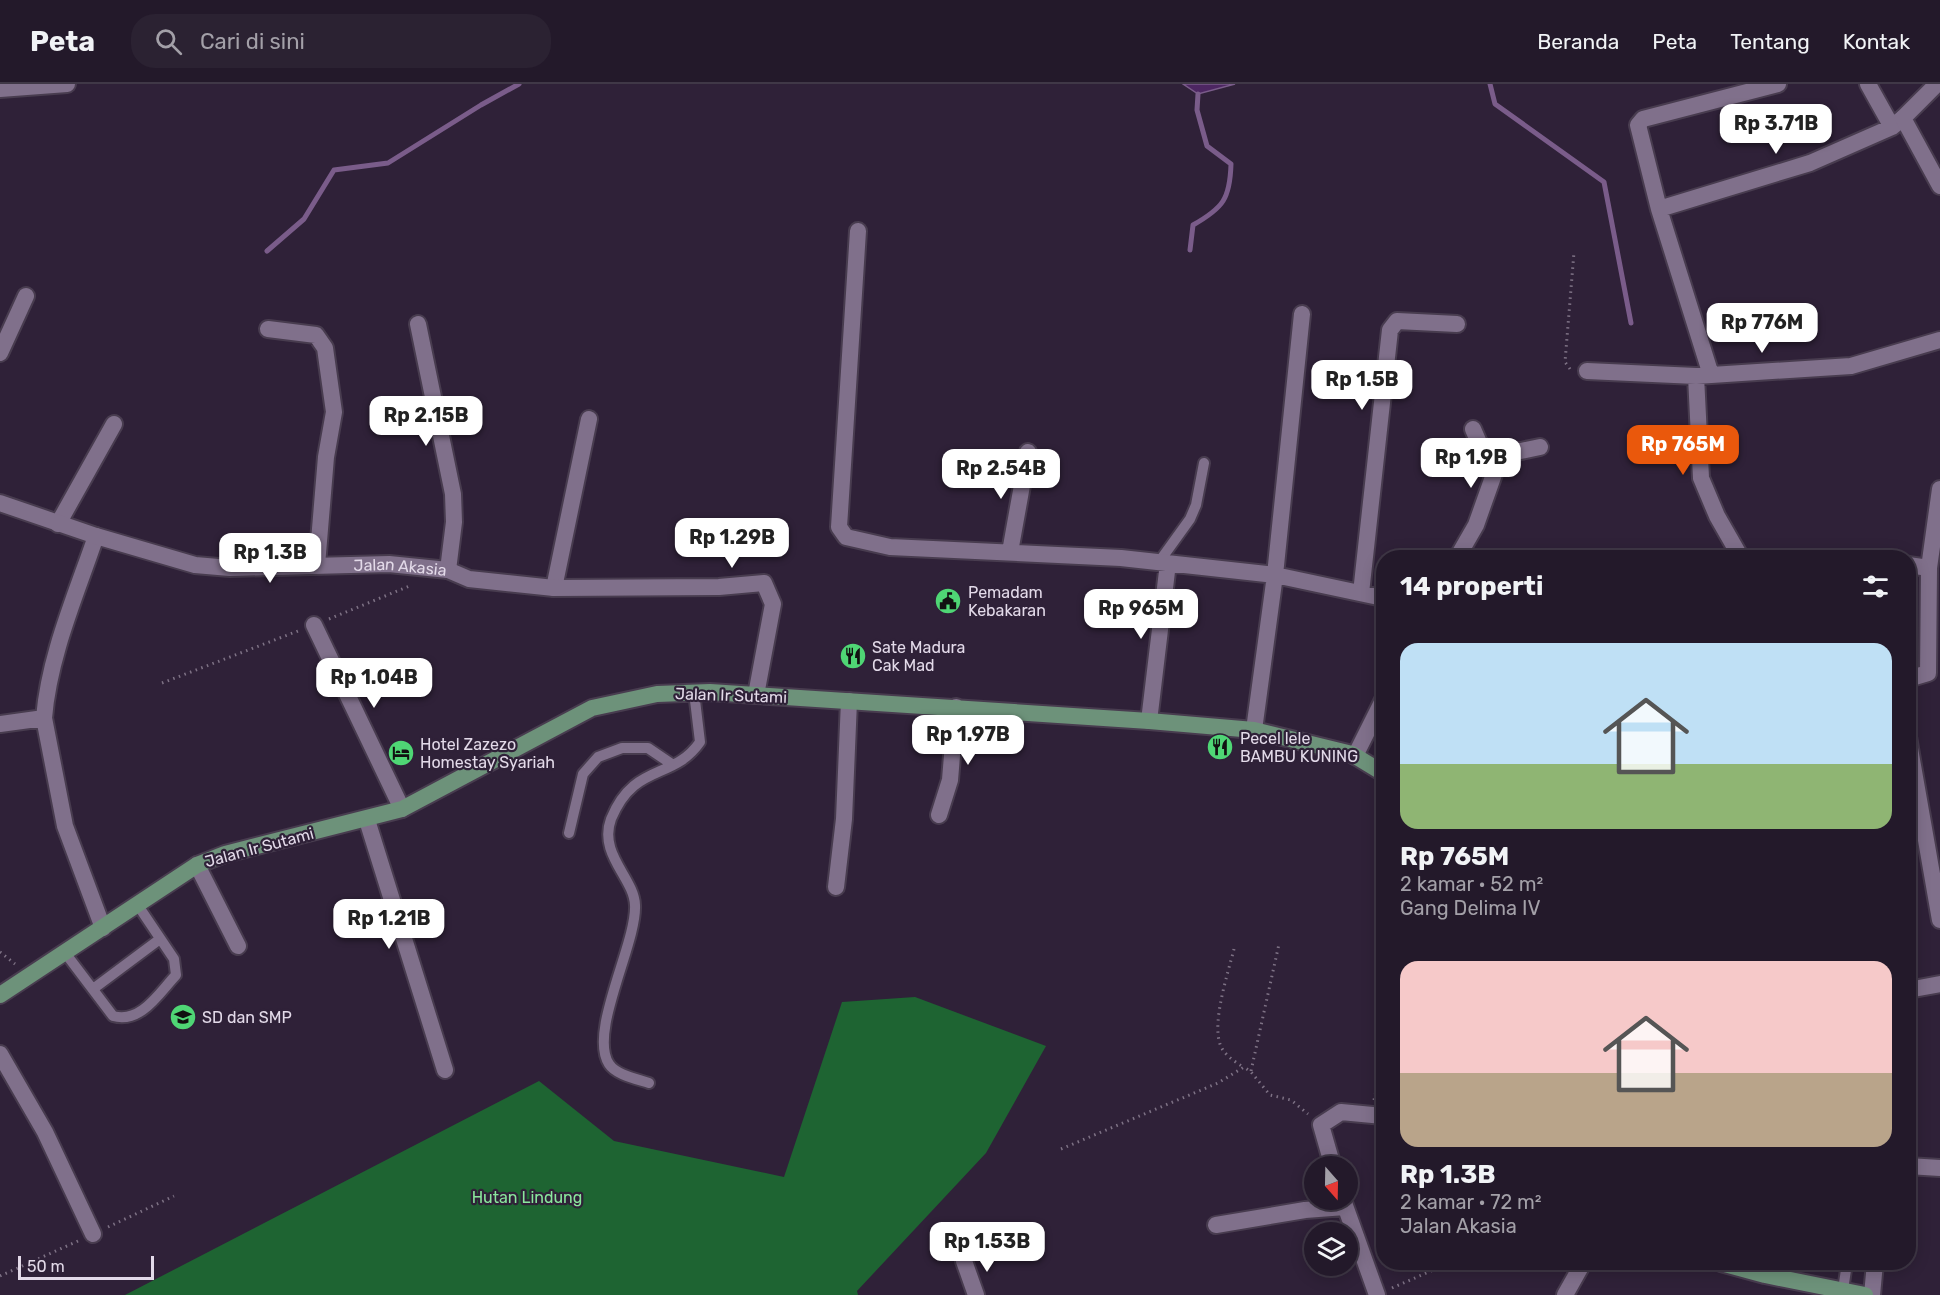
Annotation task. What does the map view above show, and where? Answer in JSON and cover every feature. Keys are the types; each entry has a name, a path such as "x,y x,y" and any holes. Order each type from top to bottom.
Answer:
{"main road":[{"name":"Jalan Ir Sutami","path":"0,996 197,865 246,848 367,820 402,809 592,708 657,694 694,692 956,707 1254,730 1324,746 1355,756 1376,768"},
{"path":"1769,1270 1865,1295"}],"street":[{"path":"0,89 67,84"},
{"path":"1736,550 1716,516 1701,478 1703,376 1638,125 1640,121 1778,84"},
{"path":"1868,84 1898,122 1940,186"},
{"path":"1659,209 1810,163 1898,122 1937,84"},
{"path":"858,231 839,528 846,537 890,547 1121,558 1275,575 1376,596"},
{"path":"0,353 27,296"},
{"path":"1254,730 1275,575 1302,314"},
{"path":"1361,593 1390,330 1397,321 1457,324"},
{"path":"418,324 453,494 454,522 448,570"},
{"path":"268,329 316,335 325,348 334,420 326,457 317,565"},
{"path":"1587,371 1703,376 1851,366 1940,340"},
{"path":"554,588 589,419"},
{"path":"58,524 114,424"},
{"path":"1473,429 1479,443 1499,460"},
{"path":"1462,550 1476,525 1499,460 1516,452 1540,447"},
{"path":"1010,552 1028,452"},
{"path":"1916,677 1934,674 1929,568 1940,489"},
{"name":"Jalan Akasia","path":"0,503 58,524 195,565 230,568 389,564 448,570 469,579 554,588 719,587 764,583 773,604 756,695"},
{"path":"96,536 60,641 46,699 44,718 65,826 104,928"},
{"path":"1149,721 1164,563"},
{"path":"1916,566 1929,568"},
{"path":"314,626 402,809"},
{"path":"836,887 844,819 849,701"},
{"path":"939,815 950,780 956,707"},
{"path":"1355,756 1376,714"},
{"path":"0,724 44,718"},
{"path":"1916,782 1940,920"},
{"path":"367,820 445,1071"},
{"path":"197,865 238,946"},
{"path":"1916,988 1940,984"},
{"path":"0,1054 45,1132 93,1234"},
{"path":"1330,1156 1320,1125 1341,1112 1376,1114"},
{"path":"1916,1166 1940,1168"},
{"path":"1216,1225 1305,1210"},
{"path":"1347,1210 1382,1293"},
{"path":"964,1261 976,1295"},
{"path":"1565,1295 1579,1270"},
{"path":"1872,1295 1874,1270"}],"lane":[{"path":"1164,563 1196,505 1203,463"},
{"path":"649,1083 614,1070 605,1057 605,1031 636,903 614,858 609,834 610,821 622,798 633,785 641,778 691,755 700,742 694,692"},
{"path":"569,833 583,774 598,757 622,748 648,748 673,765"},
{"path":"66,954 114,1016 125,1019 138,1014 176,975 174,959 137,904"},
{"path":"93,989 160,939"},
{"path":"1843,1290 1846,1270"}],"path":[{"path":"1574,252 1565,362 1572,369 1587,371"},
{"path":"1251,1072 1279,944"},
{"path":"1234,949 1220,1010 1219,1041 1226,1054 1251,1072 1270,1095 1291,1100 1320,1125"},
{"path":"1061,1149 1218,1083 1244,1067"},
{"path":"0,1276 174,1196"},
{"path":"1382,1293 1433,1270"}],"green space":[{"name":"Hutan Lindung","path":"915,997 1046,1046 986,1153 857,1291 858,1295 125,1295 539,1081 614,1141 784,1177 842,1002"}],"shaded area":[{"path":"1183,84 1235,84 1198,94"}],"waterway":[{"path":"267,251 304,219 334,170 388,163 519,84"},
{"path":"1490,84 1495,104 1604,182 1631,323"},
{"path":"1190,250 1193,225 1211,213 1223,201 1229,186 1231,164 1207,146 1197,110 1198,94"}],"place":[{"name":"Pemadam Kebakaran","path":"948,601"},
{"name":"Sate Madura Cak Mad","path":"853,656"},
{"name":"Pecel lele BAMBU KUNING","path":"1220,747"},
{"name":"Hotel Zazezo Homestay Syariah","path":"401,753"},
{"name":"SD dan SMP","path":"183,1017"}]}
